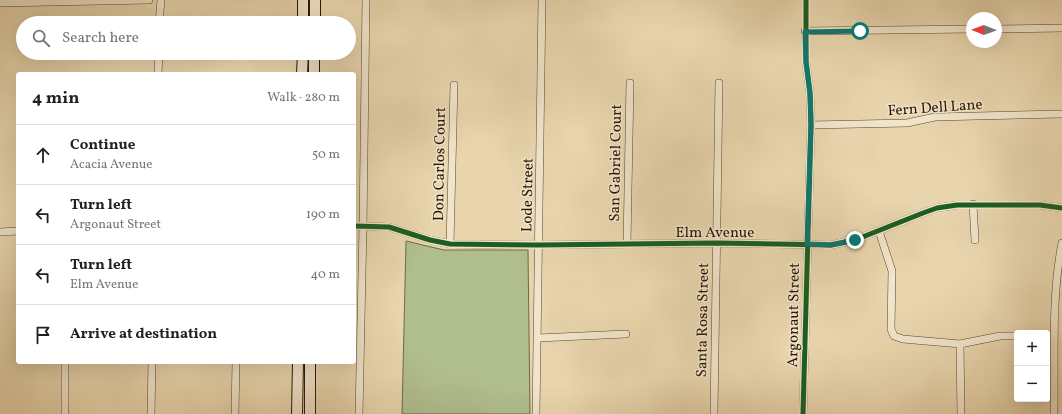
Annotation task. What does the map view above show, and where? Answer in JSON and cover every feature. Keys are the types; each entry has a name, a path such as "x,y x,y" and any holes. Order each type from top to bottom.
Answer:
{"main road":[{"path":"303,0 303,16"},
{"path":"315,0 315,16"},
{"path":"302,60 302,72"},
{"path":"314,60 314,72"},
{"path":"297,414 298,364"},
{"path":"310,364 310,414"}],"street":[{"path":"0,3 149,0"},
{"path":"160,16 161,0"},
{"path":"359,414 366,0"},
{"name":"Lode Street","path":"536,414 542,0"},
{"name":"Argonaut Street","path":"803,414 811,124 810,93 806,62 806,0"},
{"path":"1002,29 1062,28"},
{"path":"805,32 966,29"},
{"path":"158,72 159,60"},
{"name":"San Gabriel Court","path":"627,244 630,83"},
{"name":"Santa Rosa Street","path":"714,414 719,83"},
{"name":"Don Carlos Court","path":"450,244 454,85"},
{"name":"Fern Dell Lane","path":"811,124 907,123 935,118 1062,114"},
{"path":"972,204 975,240"},
{"name":"Elm Avenue","path":"356,226 389,226 430,240 450,244 838,244 855,240 937,208 972,204 1040,205 1062,208"},
{"path":"879,231 892,271 891,329 894,336 898,338 960,344 1000,336 1014,336"},
{"path":"0,232 16,232"},
{"path":"1054,414 1054,386 1050,336 1062,243"},
{"path":"538,338 626,334"},
{"path":"960,344 961,414"},
{"path":"65,364 65,414"},
{"path":"151,414 152,364"},
{"path":"235,414 236,364"},
{"path":"1054,386 1062,386"}],"green space":[{"path":"406,241 444,250 528,250 530,414 402,414"}],"cycle path":[{"path":"803,414 811,125 810,93 806,62 806,0"},
{"path":"356,226 389,227 430,240 450,244 539,245 716,243 831,245 855,240 937,208 957,205 1040,205 1062,208"}],"route":[{"path":"855,240 831,245 807,244 811,124 805,32 860,31"}]}
